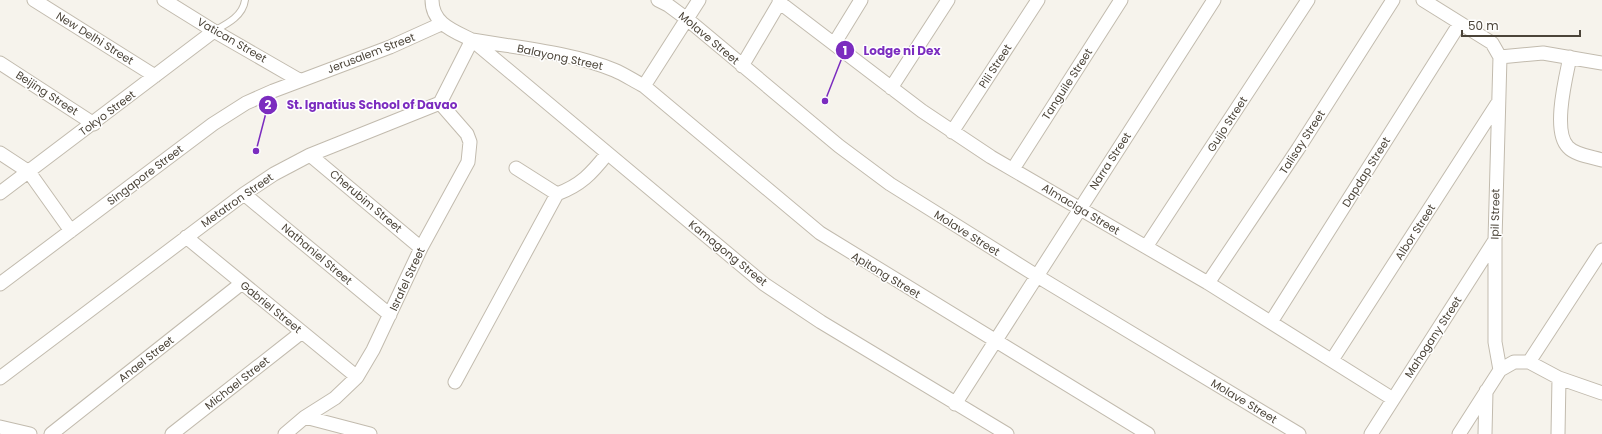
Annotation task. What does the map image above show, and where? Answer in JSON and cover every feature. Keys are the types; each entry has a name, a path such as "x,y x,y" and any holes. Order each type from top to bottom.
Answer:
{"street":[{"name":"New Delhi Street","path":"34,0 155,76"},
{"name":"Vatican Street","path":"164,0 214,31 300,80"},
{"path":"432,0 434,12 441,24 472,40 440,103"},
{"name":"Molave Street","path":"658,0 668,5 687,19 839,146 871,170 1037,276 1300,434"},
{"path":"644,86 699,0"},
{"path":"834,44 862,0"},
{"path":"891,88 948,0"},
{"name":"Pili Street","path":"952,132 1038,0"},
{"name":"Tanguile Street","path":"1013,169 1121,0"},
{"name":"Narra Street","path":"955,404 1214,0"},
{"name":"Guijo Street","path":"1146,247 1308,0"},
{"name":"Talisay Street","path":"1208,284 1298,149 1393,0"},
{"path":"1423,0 1492,43 1500,57 1543,53 1602,63"},
{"path":"742,66 780,1"},
{"name":"Almaciga Street","path":"780,1 891,88 952,132 1271,322 1393,399"},
{"name":"Dapdap Street","path":"1271,322 1460,23"},
{"name":"Jerusalem Street","path":"300,80 390,47 441,24"},
{"name":"Tokyo Street","path":"0,193 94,124 214,31"},
{"name":"Balayong Street","path":"472,40 595,63 615,70 644,86"},
{"name":"Kamagong Street","path":"472,40 764,284 790,303 1007,434"},
{"name":"Ipil Street","path":"1500,57 1497,104 1495,240 1495,342 1500,370"},
{"path":"1570,57 1560,115 1562,138 1568,148 1602,160"},
{"name":"Beijing Street","path":"0,63 94,124"},
{"name":"Singapore Street","path":"0,284 213,124 246,103 300,80"},
{"name":"Apitong Street","path":"644,86 820,233 995,342 1148,434"},
{"name":"Metatron Street","path":"0,378 186,237 244,194 274,174 310,155 440,103"},
{"name":"Israfel Street","path":"285,434 305,417 335,398 357,377 373,350 422,248 468,162 470,142 467,134 440,103"},
{"name":"Albor Street","path":"1332,360 1497,104"},
{"path":"0,153 29,172 71,231"},
{"path":"455,382 557,194 578,185 594,171 607,154"},
{"name":"Cherubim Street","path":"310,155 422,248"},
{"path":"516,168 557,194"},
{"name":"Nathaniel Street","path":"244,194 390,314"},
{"name":"Gabriel Street","path":"186,237 357,377"},
{"name":"Mahogany Street","path":"1371,434 1495,240"},
{"path":"1529,362 1597,267 1602,250"},
{"name":"Anael Street","path":"50,434 242,283"},
{"name":"Michael Street","path":"172,434 302,332"},
{"path":"1459,434 1500,370 1514,362 1529,362 1559,378 1602,392"},
{"path":"1558,434 1559,378"},
{"path":"1485,434 1486,391"},
{"path":"305,417 370,434"},
{"path":"0,427 30,434"}],"lane":[{"path":"214,31 237,17 244,5 245,0"}],"place":[{"name":"Lodge ni Dex","path":"825,101"},
{"name":"St. Ignatius School of Davao","path":"256,151"}]}
